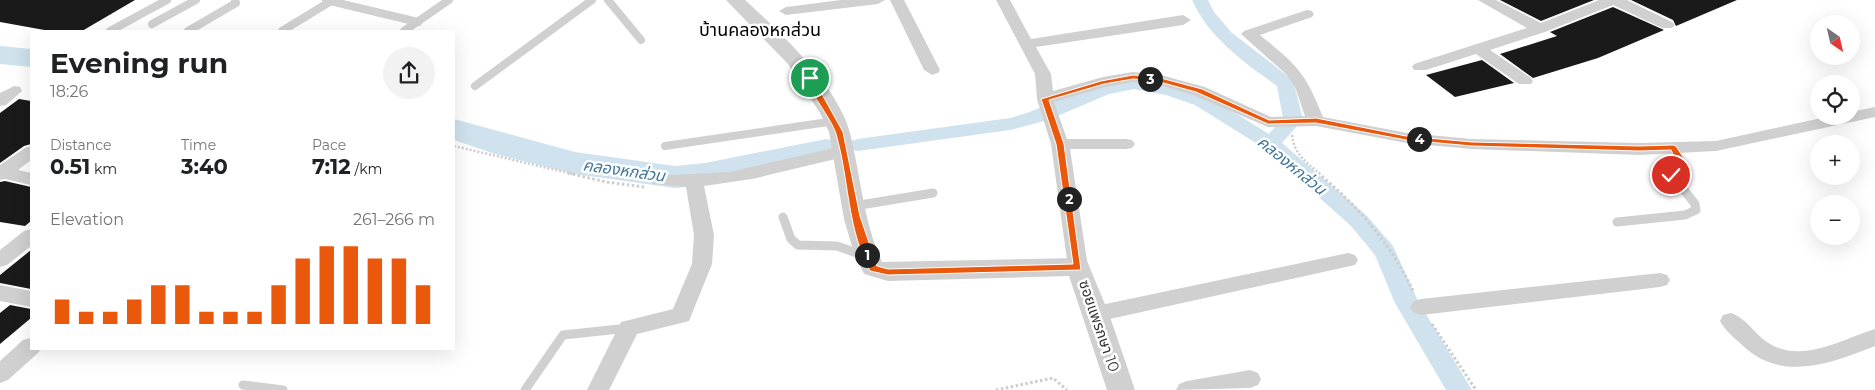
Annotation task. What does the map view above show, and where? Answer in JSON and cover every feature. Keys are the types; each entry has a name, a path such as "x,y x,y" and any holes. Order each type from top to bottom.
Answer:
{"street":[{"path":"735,0 769,32 810,78 835,121 854,206 868,256"},
{"path":"786,11 878,0"},
{"path":"897,0 932,70"},
{"path":"1003,0 1026,44 1040,62 1045,102 1058,138 1078,267"},
{"path":"1485,0 1540,29"},
{"path":"1420,67 1540,29 1614,0 1667,25"},
{"path":"1303,124 1302,86 1279,58 1249,34 1308,14"},
{"path":"1026,44 1183,20"},
{"path":"1479,49 1525,81"},
{"path":"1045,102 1103,82 1133,77 1157,79 1199,91 1268,122 1303,124 1406,138 1472,144 1639,149 1678,153 1875,112"},
{"path":"1058,138 1126,144"},
{"path":"655,184 718,179 842,152"},
{"path":"1,173 30,153"},
{"path":"1,173 30,179"},
{"path":"598,390 629,328 681,315 702,264 704,235 694,182"},
{"path":"0,260 30,237"},
{"name":"ซอยแพรกษา 10","path":"868,256 873,268 888,272 1078,267 1121,390"},
{"path":"1096,314 1348,260"},
{"path":"1420,307 1660,280"},
{"path":"0,293 30,298"},
{"path":"1731,321 1759,348 1776,357 1795,361 1818,358 1875,337"},
{"path":"0,374 30,347"},
{"path":"1187,390 1250,379"}],"lane":[{"path":"112,30 167,0"},
{"path":"152,24 196,0"},
{"path":"190,30 236,3 236,0"},
{"path":"406,30 449,0"},
{"path":"476,86 592,0"},
{"path":"608,0 641,40"},
{"path":"284,30 328,1 418,22"},
{"path":"665,146 835,121"},
{"path":"1617,222 1685,215 1696,210 1695,204 1670,173 1678,153"},
{"path":"854,206 933,193"},
{"path":"783,217 791,239 798,245 836,246 868,256"},
{"path":"525,390 563,335 629,328"},
{"path":"243,385 282,390"}],"path":[{"path":"1303,124 1292,141 1296,153 1354,205 1387,241 1404,268 1420,307 1476,390"},
{"path":"455,146 606,182 655,184"},
{"path":"996,390 1053,378 1067,390"}],"building":[{"path":"0,0 135,0 84,30 44,30 0,22"},
{"path":"1500,0 1594,0 1541,21"},
{"path":"1631,0 1737,0 1676,26 1673,20"},
{"path":"1613,7 1664,30 1598,58 1533,78 1500,54 1557,36 1550,32"},
{"path":"1482,60 1514,83 1455,97 1426,75"},
{"path":"19,99 30,101 30,144 24,146 0,163 0,113"},
{"path":"5,181 30,187 30,222 25,226 0,222 0,182"},
{"path":"30,251 30,289 0,283 0,275"},
{"path":"10,305 30,309 30,319 0,344 0,313"}],"waterway":[{"path":"1200,0 1214,24 1225,36 1249,57 1286,84 1293,119 1271,144"},
{"name":"คลองหกส่วน","path":"0,55 30,58"},
{"name":"คลองหกส่วน","path":"858,145 1010,124 1041,116 1104,89 1134,83 1170,90 1202,101 1271,144"},
{"name":"คลองหกส่วน","path":"455,129 507,146 575,163 675,177 705,174 826,150"},
{"name":"คลองหกส่วน","path":"1271,144 1359,221 1385,252 1407,303 1459,390"}],"district":[{"name":"บ้านคลองหกส่วน","path":"760,30"}],"route":[{"path":"810,78 835,121 839,132 856,216 868,256 873,268 888,272 1078,267 1060,144 1045,105 1045,99 1103,82 1133,77 1157,79 1199,91 1268,122 1316,120 1406,138 1472,144 1639,149 1673,147 1682,162 1670,171 1671,175"}]}
